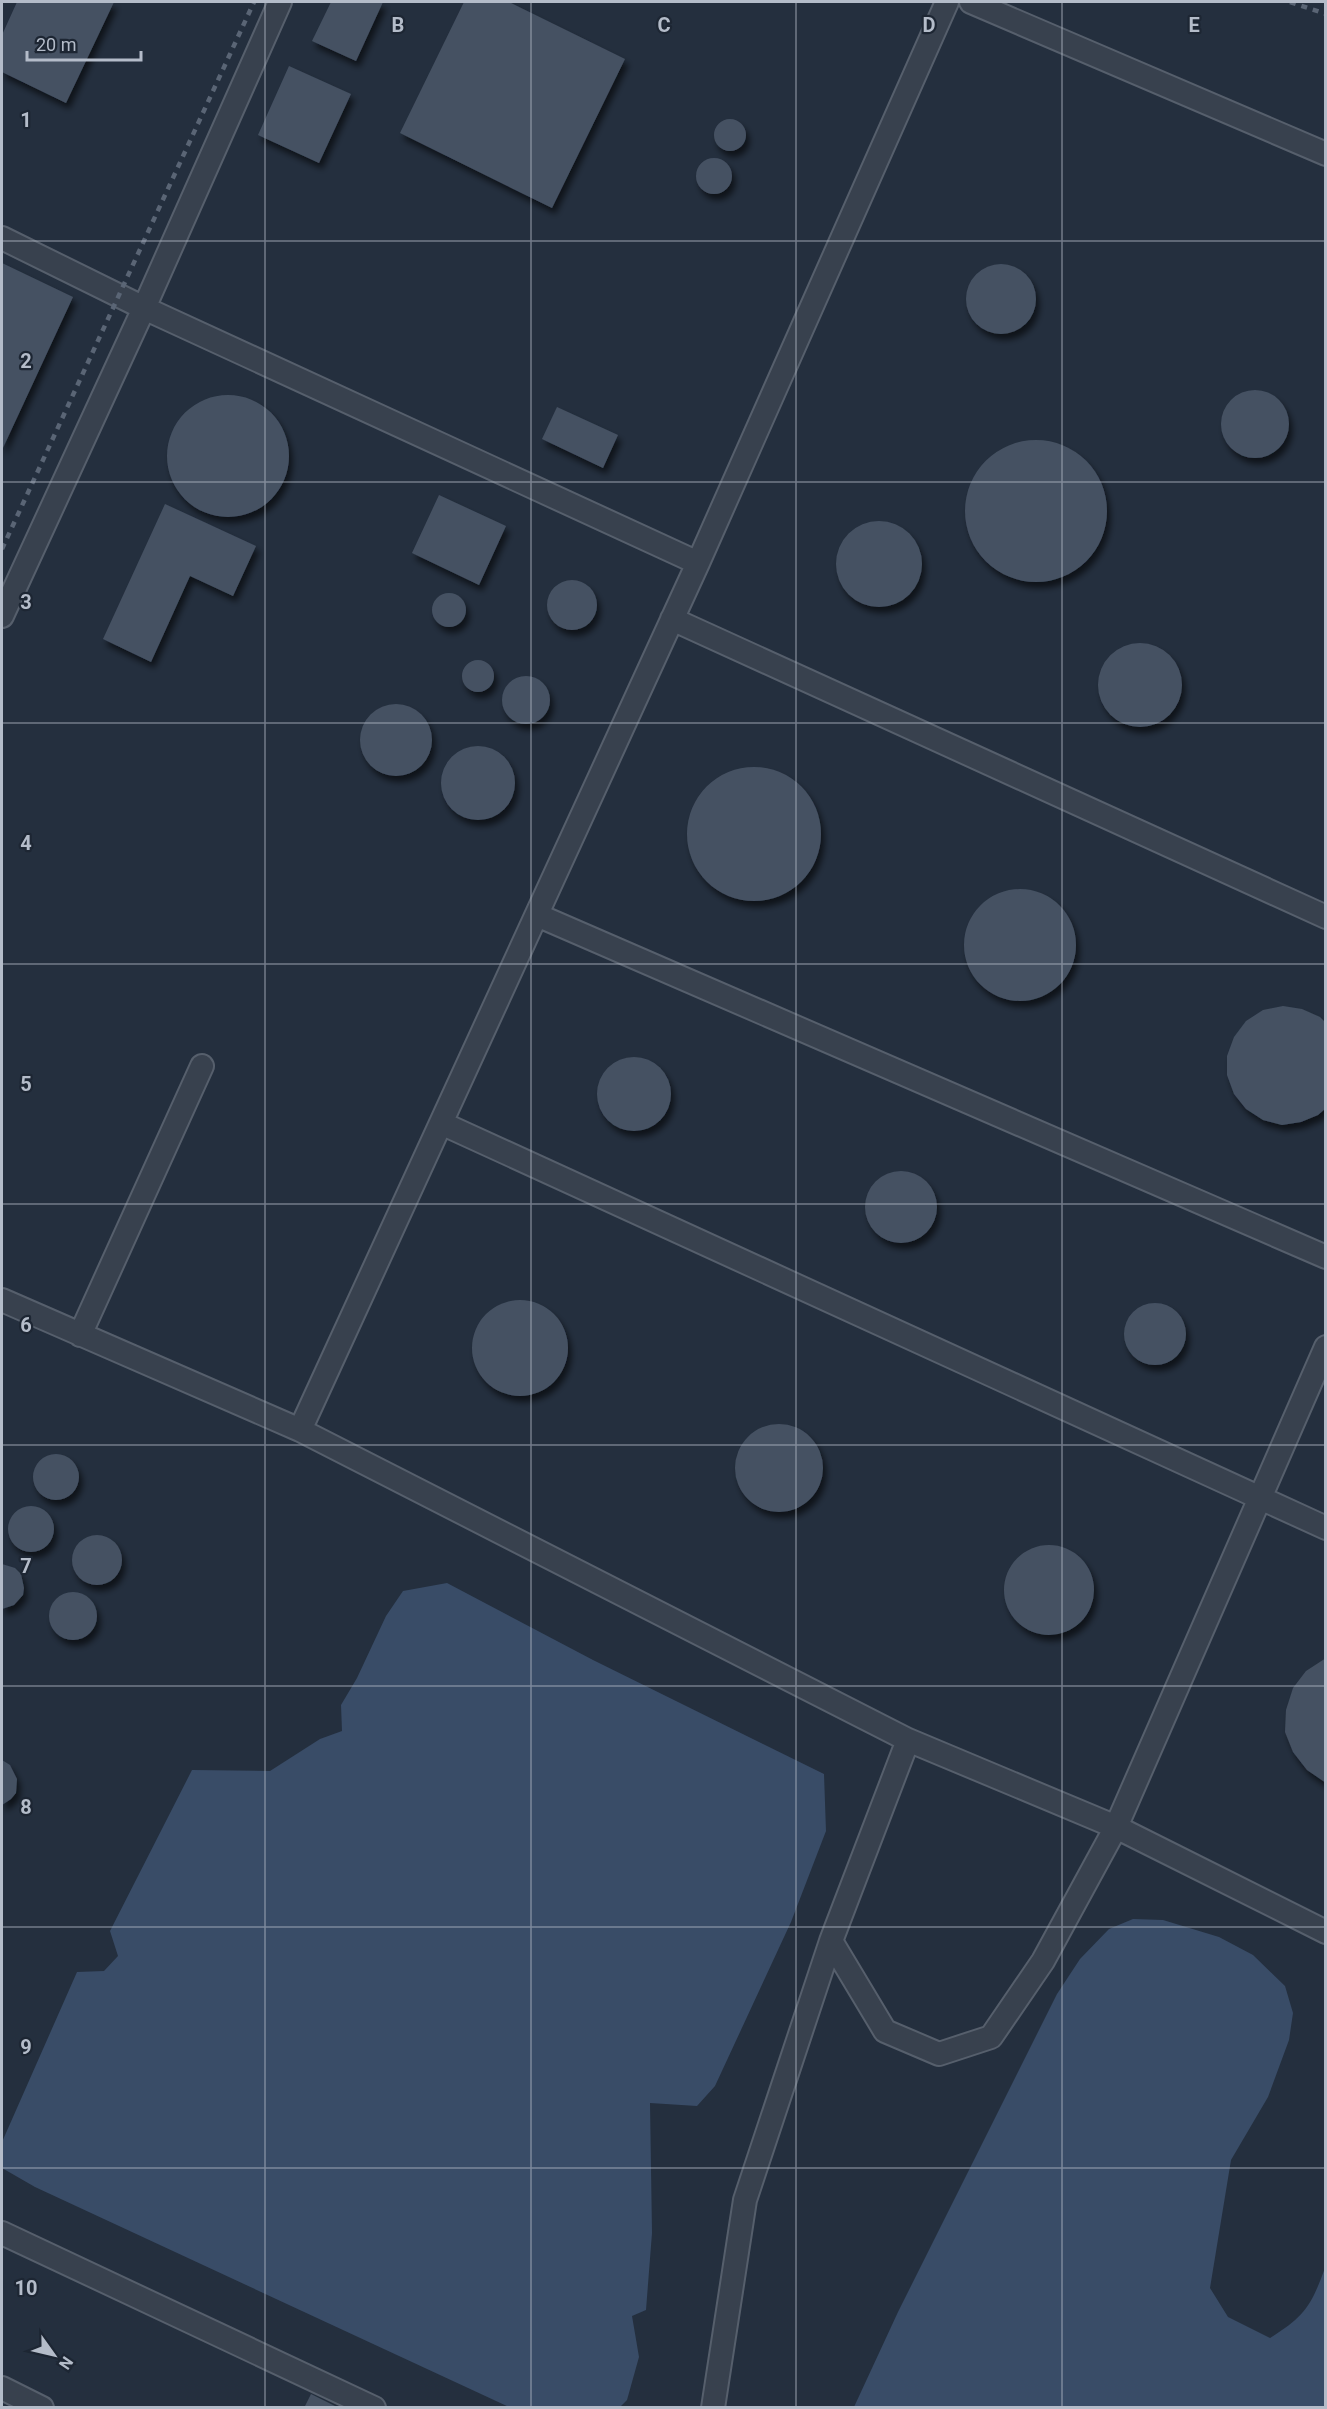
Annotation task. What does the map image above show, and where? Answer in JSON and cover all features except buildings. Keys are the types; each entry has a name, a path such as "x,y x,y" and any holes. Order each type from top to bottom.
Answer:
{"lane":[{"path":"2,616 144,308 280,2"},
{"path":"300,1430 537,915 549,883 698,563 947,2"},
{"path":"970,2 1326,154"},
{"path":"2,238 144,308 698,563"},
{"path":"672,619 1326,917"},
{"path":"537,915 1326,1257"},
{"path":"80,1335 202,1066"},
{"path":"441,1124 1326,1528"},
{"path":"2,1300 300,1430 908,1740 1116,1827 1326,1932"},
{"path":"831,1941 885,2031 939,2054 991,2037 1042,1961 1116,1827 1326,1347"},
{"path":"712,2408 745,2200 831,1941 908,1740"},
{"path":"2,2233 374,2408"},
{"path":"2,2388 42,2408"}],"water":[{"path":"447,1583 593,1660 824,1774 826,1831 791,1922 715,2086 697,2106 650,2103 652,2233 646,2310 632,2316 639,2357 627,2400 620,2407 509,2407 35,2187 2,2168 2,2142 77,1972 104,1971 118,1956 110,1931 192,1770 270,1771 320,1739 342,1731 341,1705 357,1678 386,1616 403,1591"},
{"path":"1133,1919 1163,1920 1219,1937 1253,1955 1285,1986 1293,2013 1289,2040 1268,2097 1231,2160 1210,2288 1228,2317 1270,2338 1291,2323 1305,2309 1311,2301 1325,2268 1325,2407 854,2407 898,2312 1057,1994 1080,1959 1109,1929"}],"railway":[{"path":"2,549 254,2"},
{"path":"1290,2 1326,14"}]}
